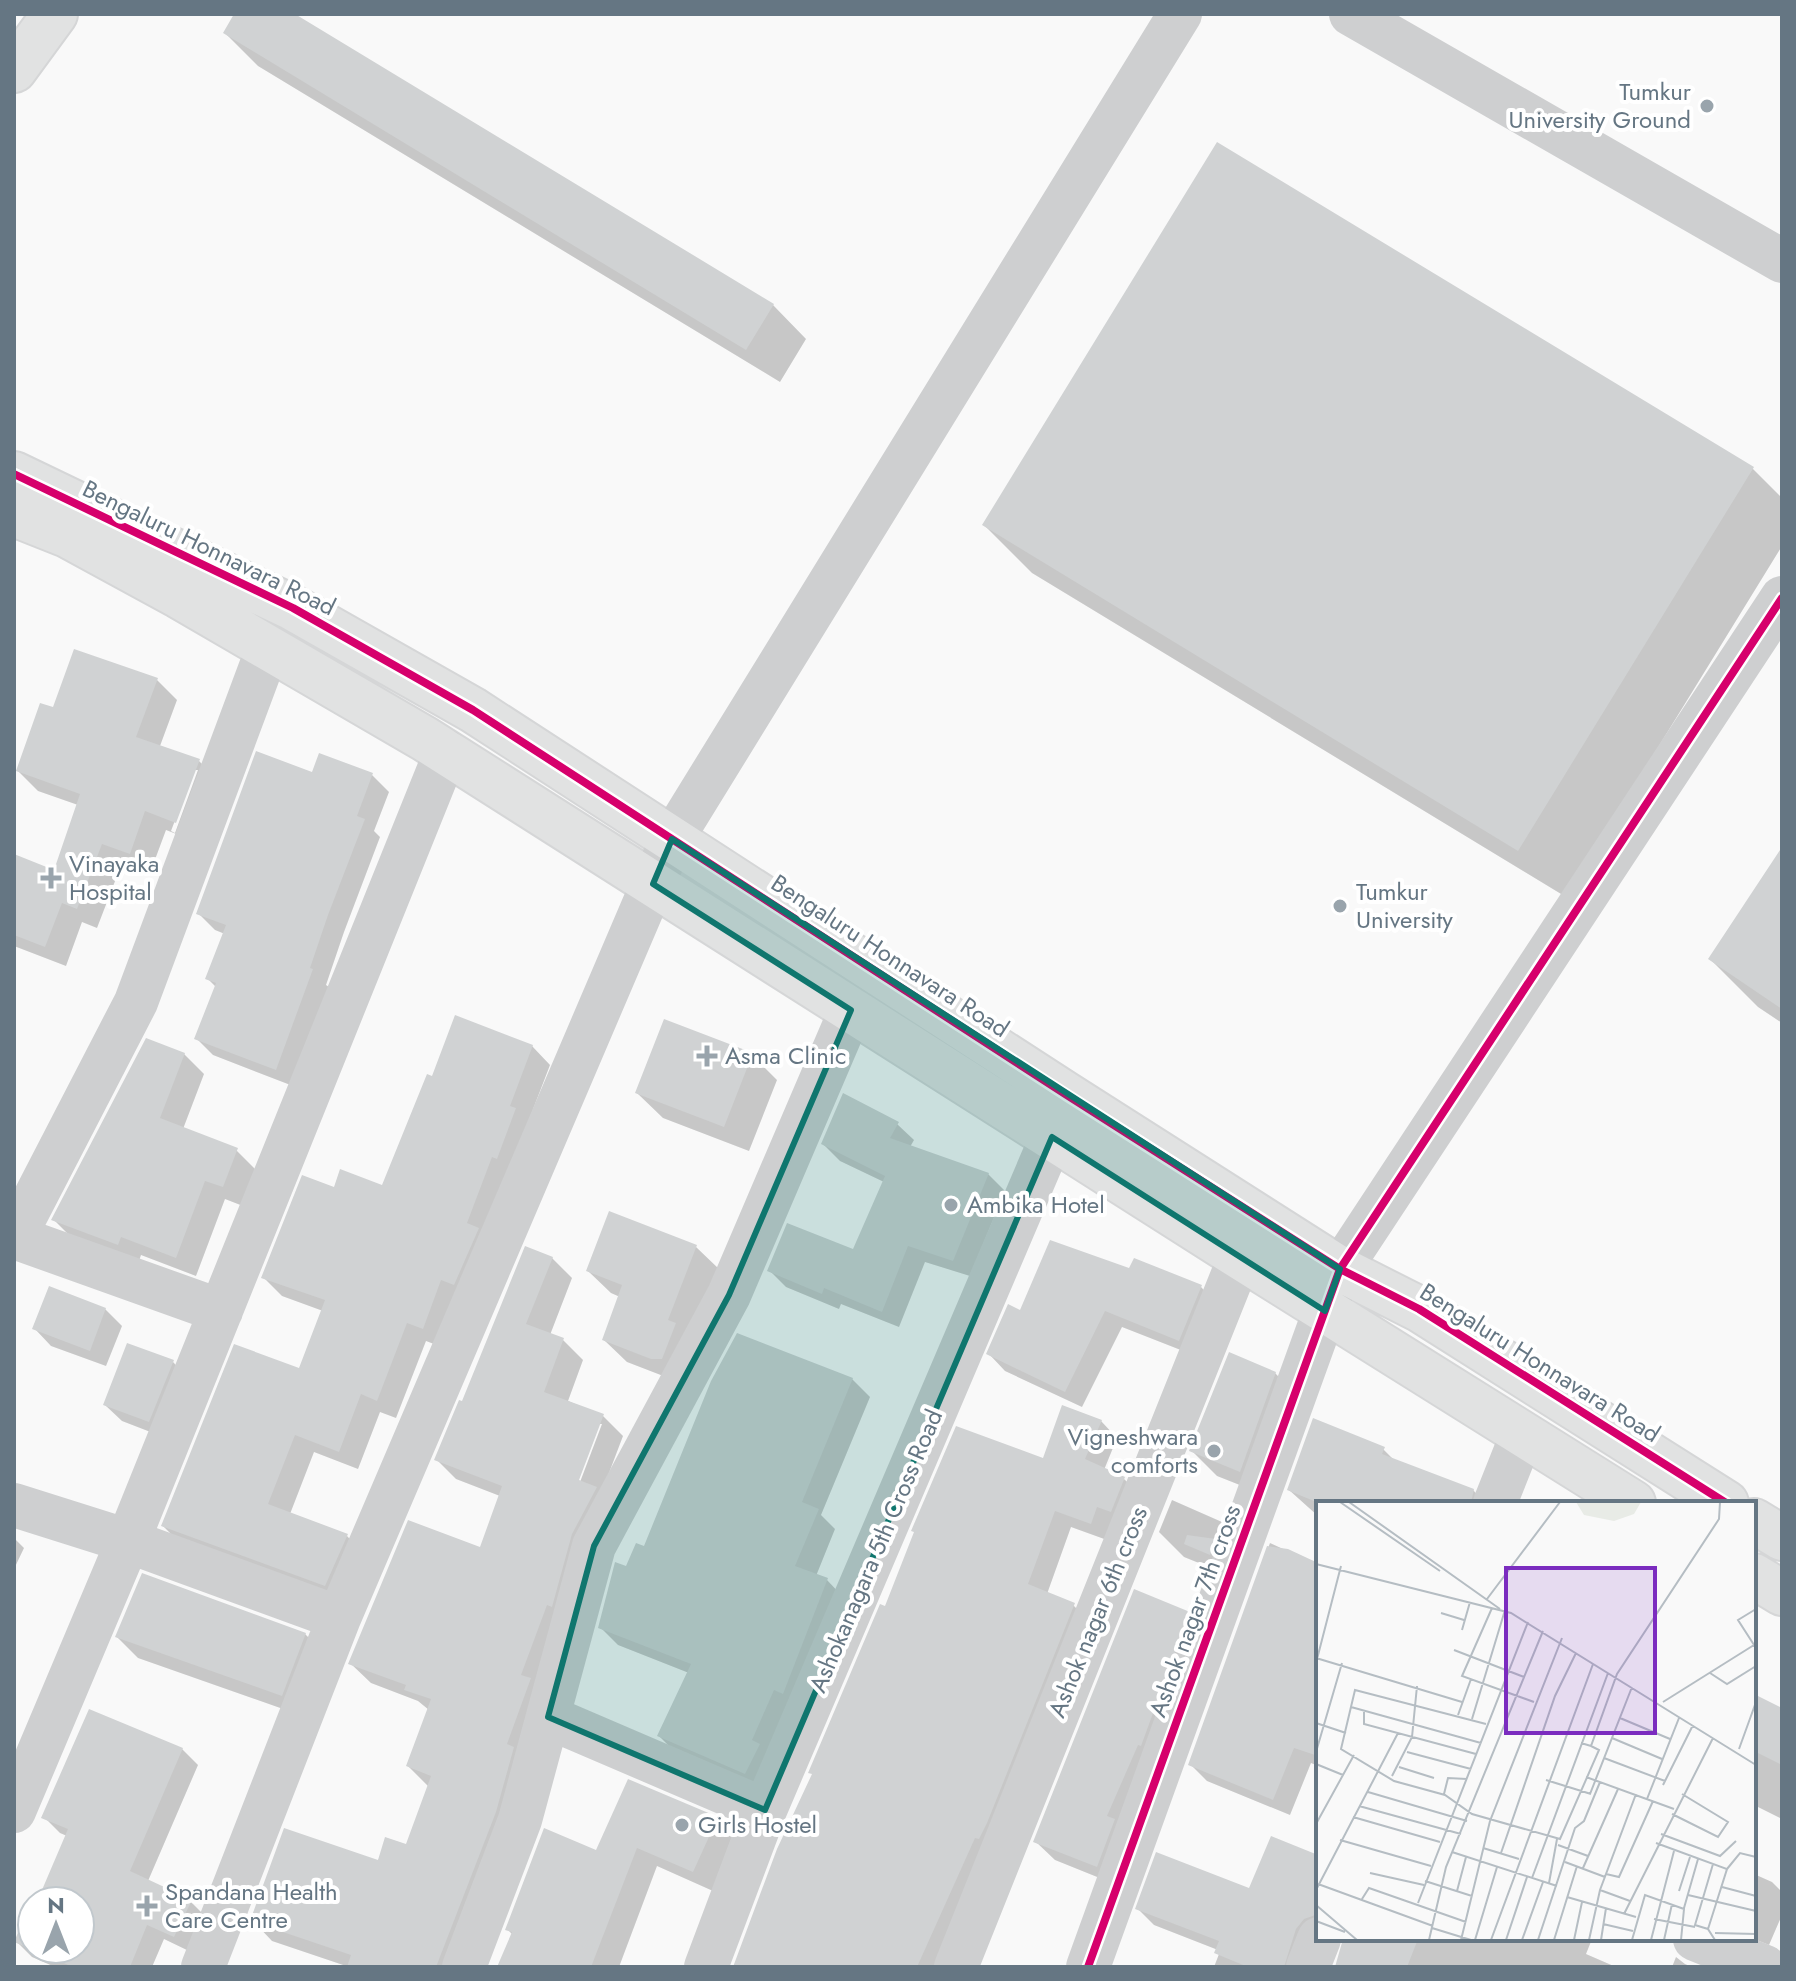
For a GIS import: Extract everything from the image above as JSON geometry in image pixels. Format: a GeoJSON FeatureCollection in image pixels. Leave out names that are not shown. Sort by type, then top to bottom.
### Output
{"type":"FeatureCollection","features":[{"type":"Feature","properties":{"kind":"main road"},"geometry":{"type":"LineString","coordinates":[[14,70],[55,14]]}},
{"type":"Feature","properties":{"kind":"main road","name":"Bengaluru Honnavara Road"},"geometry":{"type":"LineString","coordinates":[[14,474],[293,608],[473,710],[1340,1269],[1419,1309],[1723,1501]]}},
{"type":"Feature","properties":{"kind":"main road"},"geometry":{"type":"LineString","coordinates":[[14,514],[67,535],[446,752],[1630,1501]]}},
{"type":"Feature","properties":{"kind":"main road"},"geometry":{"type":"LineString","coordinates":[[1756,1522],[1782,1538]]}},
{"type":"Feature","properties":{"kind":"main road"},"geometry":{"type":"LineString","coordinates":[[1756,1577],[1782,1593]]}},
{"type":"Feature","properties":{"kind":"street"},"geometry":{"type":"LineString","coordinates":[[203,1967],[339,1618],[672,839],[1180,14]]}},
{"type":"Feature","properties":{"kind":"street"},"geometry":{"type":"LineString","coordinates":[[1351,14],[1782,261]]}},
{"type":"Feature","properties":{"kind":"street","name":"Ashok nagar 7th cross"},"geometry":{"type":"LineString","coordinates":[[1088,1967],[1340,1269],[1782,598]]}},
{"type":"Feature","properties":{"kind":"street"},"geometry":{"type":"LineString","coordinates":[[221,1311],[14,1237],[136,1002],[268,648]]}},
{"type":"Feature","properties":{"kind":"street"},"geometry":{"type":"LineString","coordinates":[[14,1811],[128,1541],[446,752]]}},
{"type":"Feature","properties":{"kind":"street"},"geometry":{"type":"LineString","coordinates":[[464,1967],[520,1820],[594,1546],[729,1295],[851,1010]]}},
{"type":"Feature","properties":{"kind":"street","name":"Ashokanagara 5th Cross Road"},"geometry":{"type":"LineString","coordinates":[[706,1967],[765,1810],[1052,1137]]}},
{"type":"Feature","properties":{"kind":"street","name":"Ashok nagar 6th cross"},"geometry":{"type":"LineString","coordinates":[[956,1967],[1240,1257]]}},
{"type":"Feature","properties":{"kind":"street"},"geometry":{"type":"LineString","coordinates":[[1496,1501],[1522,1435]]}},
{"type":"Feature","properties":{"kind":"street"},"geometry":{"type":"LineString","coordinates":[[14,1505],[128,1541],[339,1618]]}},
{"type":"Feature","properties":{"kind":"street"},"geometry":{"type":"LineString","coordinates":[[548,1717],[765,1810]]}},
{"type":"Feature","properties":{"kind":"street"},"geometry":{"type":"LineString","coordinates":[[1308,1967],[1318,1941]]}},
{"type":"Feature","properties":{"kind":"street"},"geometry":{"type":"LineString","coordinates":[[1700,1941],[1765,1967]]}},
{"type":"Feature","properties":{"kind":"highlighted area"},"geometry":{"type":"Polygon","coordinates":[[[672,839],[1340,1269],[1325,1311],[1052,1137],[765,1810],[548,1717],[594,1546],[729,1295],[851,1010],[653,884],[672,839]]]}},
{"type":"Feature","properties":{"kind":"building"},"geometry":{"type":"Polygon","coordinates":[[[234,14],[295,14],[774,304],[746,350],[223,33],[234,14]]]}},
{"type":"Feature","properties":{"kind":"building","name":"Tumkur University"},"geometry":{"type":"Polygon","coordinates":[[[1217,142],[1754,467],[1518,851],[982,525],[1217,142]]]}},
{"type":"Feature","properties":{"kind":"building"},"geometry":{"type":"Polygon","coordinates":[[[74,649],[158,678],[136,737],[200,759],[176,823],[145,811],[130,854],[102,844],[77,909],[62,903],[45,947],[14,935],[14,854],[54,870],[80,794],[16,771],[40,703],[53,707],[74,649]]]}},
{"type":"Feature","properties":{"kind":"building"},"geometry":{"type":"Polygon","coordinates":[[[256,751],[312,772],[319,753],[373,773],[357,816],[365,819],[328,915],[310,968],[313,969],[276,1070],[194,1039],[216,983],[205,979],[226,925],[196,914],[256,751]]]}},
{"type":"Feature","properties":{"kind":"building"},"geometry":{"type":"Polygon","coordinates":[[[1782,847],[1782,1009],[1708,959],[1782,847]]]}},
{"type":"Feature","properties":{"kind":"building"},"geometry":{"type":"Polygon","coordinates":[[[455,1015],[533,1045],[510,1106],[516,1108],[497,1159],[492,1157],[467,1223],[479,1228],[454,1285],[441,1280],[423,1329],[407,1323],[377,1401],[361,1394],[339,1452],[295,1435],[268,1504],[348,1534],[325,1586],[161,1526],[234,1344],[299,1368],[325,1300],[261,1278],[302,1175],[334,1187],[340,1169],[382,1185],[427,1074],[432,1076],[455,1015]]]}},
{"type":"Feature","properties":{"kind":"building"},"geometry":{"type":"Polygon","coordinates":[[[664,1019],[753,1053],[724,1127],[635,1093],[664,1019]]]}},
{"type":"Feature","properties":{"kind":"building"},"geometry":{"type":"Polygon","coordinates":[[[146,1038],[185,1053],[160,1118],[238,1148],[223,1187],[205,1181],[176,1258],[121,1237],[118,1245],[51,1220],[146,1038]]]}},
{"type":"Feature","properties":{"kind":"building"},"geometry":{"type":"Polygon","coordinates":[[[843,1093],[899,1122],[890,1138],[989,1173],[953,1261],[908,1246],[882,1312],[824,1288],[822,1294],[767,1271],[787,1223],[853,1249],[885,1176],[821,1144],[843,1093]]]}},
{"type":"Feature","properties":{"kind":"building"},"geometry":{"type":"Polygon","coordinates":[[[609,1211],[697,1245],[668,1320],[676,1323],[662,1359],[651,1359],[602,1340],[622,1285],[586,1271],[609,1211]]]}},
{"type":"Feature","properties":{"kind":"building"},"geometry":{"type":"Polygon","coordinates":[[[1050,1240],[1129,1268],[1134,1258],[1202,1285],[1179,1341],[1105,1311],[1065,1392],[986,1354],[1008,1304],[1020,1310],[1050,1240]]]}},
{"type":"Feature","properties":{"kind":"building"},"geometry":{"type":"Polygon","coordinates":[[[525,1246],[553,1257],[526,1324],[564,1338],[544,1392],[604,1414],[579,1480],[597,1487],[572,1534],[552,1607],[547,1605],[521,1675],[531,1678],[507,1744],[514,1747],[496,1812],[436,1967],[347,1967],[351,1955],[250,1921],[284,1828],[378,1860],[385,1837],[406,1844],[431,1776],[406,1766],[431,1699],[404,1690],[406,1685],[348,1664],[408,1520],[480,1547],[502,1486],[434,1460],[459,1400],[462,1401],[525,1246]]]}},
{"type":"Feature","properties":{"kind":"building"},"geometry":{"type":"Polygon","coordinates":[[[49,1286],[106,1308],[90,1351],[32,1329],[49,1286]]]}},
{"type":"Feature","properties":{"kind":"building"},"geometry":{"type":"Polygon","coordinates":[[[737,1333],[853,1378],[802,1502],[819,1509],[795,1566],[828,1578],[783,1694],[774,1690],[752,1740],[760,1744],[745,1774],[657,1736],[691,1664],[598,1628],[615,1562],[626,1566],[636,1543],[644,1546],[711,1381],[737,1333]]]}},
{"type":"Feature","properties":{"kind":"building"},"geometry":{"type":"Polygon","coordinates":[[[127,1343],[174,1360],[149,1422],[103,1405],[127,1343]]]}},
{"type":"Feature","properties":{"kind":"building"},"geometry":{"type":"Polygon","coordinates":[[[1229,1352],[1276,1372],[1240,1472],[1189,1451],[1229,1352]]]}},
{"type":"Feature","properties":{"kind":"building"},"geometry":{"type":"Polygon","coordinates":[[[1062,1405],[1102,1420],[1085,1459],[1125,1477],[1111,1512],[1097,1507],[1091,1524],[1055,1511],[1028,1584],[1075,1603],[987,1823],[979,1839],[975,1838],[917,1967],[733,1967],[777,1849],[812,1774],[808,1773],[880,1604],[885,1606],[914,1532],[911,1531],[956,1426],[1043,1458],[1062,1405]]]}},
{"type":"Feature","properties":{"kind":"building"},"geometry":{"type":"Polygon","coordinates":[[[1313,1418],[1385,1447],[1382,1454],[1474,1489],[1471,1501],[1316,1502],[1287,1490],[1313,1418]]]}},
{"type":"Feature","properties":{"kind":"building"},"geometry":{"type":"Polygon","coordinates":[[[1187,1535],[1216,1539],[1210,1555],[1184,1544],[1187,1535]]]}},
{"type":"Feature","properties":{"kind":"building"},"geometry":{"type":"Polygon","coordinates":[[[1267,1546],[1288,1549],[1316,1562],[1316,1755],[1294,1748],[1273,1800],[1188,1765],[1267,1546]]]}},
{"type":"Feature","properties":{"kind":"building"},"geometry":{"type":"Polygon","coordinates":[[[142,1573],[306,1633],[282,1696],[115,1637],[142,1573]]]}},
{"type":"Feature","properties":{"kind":"building"},"geometry":{"type":"Polygon","coordinates":[[[1134,1589],[1190,1612],[1141,1746],[1138,1745],[1107,1816],[1115,1819],[1097,1867],[1033,1842],[1134,1589]]]}},
{"type":"Feature","properties":{"kind":"building"},"geometry":{"type":"Polygon","coordinates":[[[1756,1695],[1782,1708],[1782,1765],[1756,1752],[1756,1695]]]}},
{"type":"Feature","properties":{"kind":"building"},"geometry":{"type":"Polygon","coordinates":[[[89,1709],[183,1748],[130,1871],[192,1900],[174,1937],[147,1925],[130,1967],[68,1965],[96,1965],[96,1885],[44,1885],[68,1829],[41,1818],[89,1709]]]}},
{"type":"Feature","properties":{"kind":"building"},"geometry":{"type":"Polygon","coordinates":[[[628,1779],[718,1817],[693,1872],[637,1848],[591,1967],[497,1967],[512,1932],[505,1930],[544,1828],[596,1850],[628,1779]]]}},
{"type":"Feature","properties":{"kind":"building"},"geometry":{"type":"Polygon","coordinates":[[[1271,1836],[1316,1854],[1316,1915],[1304,1919],[1296,1929],[1284,1967],[1248,1967],[1214,1953],[1219,1941],[1135,1909],[1156,1852],[1249,1888],[1271,1836]]]}},
{"type":"Feature","properties":{"kind":"building"},"geometry":{"type":"Polygon","coordinates":[[[1342,1941],[1417,1941],[1407,1967],[1335,1967],[1342,1941]]]}},
{"type":"Feature","properties":{"kind":"cycle path"},"geometry":{"type":"LineString","coordinates":[[14,474],[293,608],[473,710],[1340,1269],[1419,1309],[1723,1501]]}},
{"type":"Feature","properties":{"kind":"cycle path"},"geometry":{"type":"LineString","coordinates":[[1088,1967],[1340,1269],[1782,598]]}},
{"type":"Feature","properties":{"kind":"place","name":"Tumkur University Ground"},"geometry":{"type":"Point","coordinates":[1707,106]}},
{"type":"Feature","properties":{"kind":"place","name":"Vinayaka Hospital"},"geometry":{"type":"Point","coordinates":[51,878]}},
{"type":"Feature","properties":{"kind":"place","name":"Tumkur University"},"geometry":{"type":"Point","coordinates":[1340,906]}},
{"type":"Feature","properties":{"kind":"place","name":"Asma Clinic"},"geometry":{"type":"Point","coordinates":[707,1056]}},
{"type":"Feature","properties":{"kind":"place","name":"Ambika Hotel"},"geometry":{"type":"Point","coordinates":[951,1205]}},
{"type":"Feature","properties":{"kind":"place","name":"Vigneshwara comforts"},"geometry":{"type":"Point","coordinates":[1214,1451]}},
{"type":"Feature","properties":{"kind":"place","name":"Girls Hostel"},"geometry":{"type":"Point","coordinates":[682,1825]}},
{"type":"Feature","properties":{"kind":"place","name":"Spandana Health Care Centre"},"geometry":{"type":"Point","coordinates":[147,1906]}}]}
